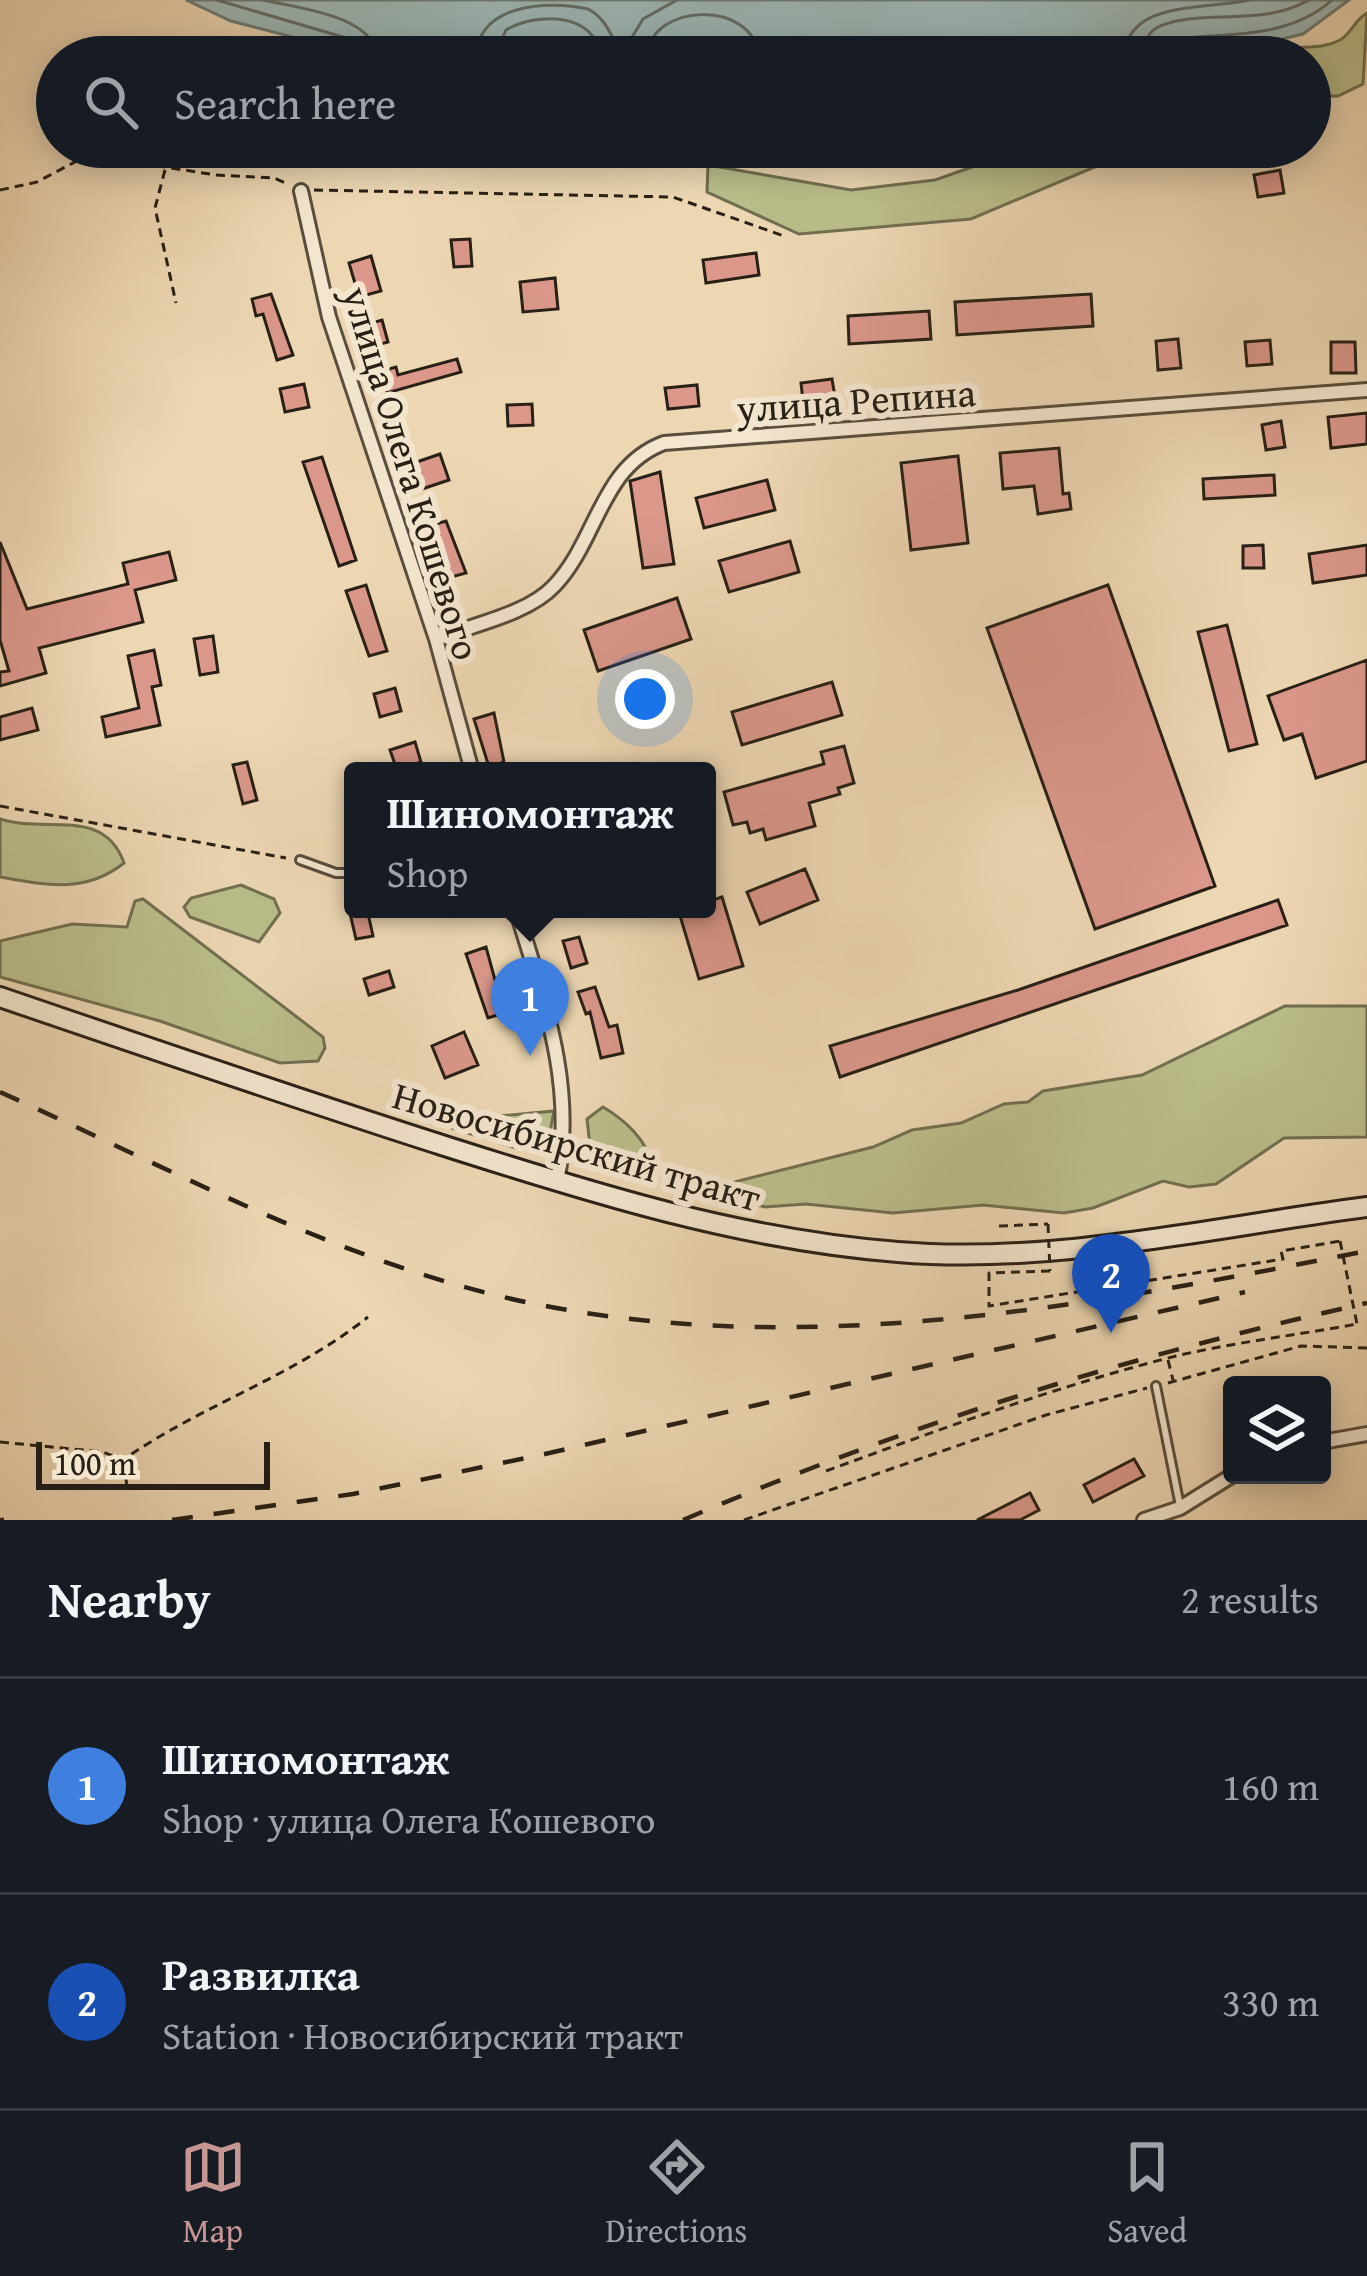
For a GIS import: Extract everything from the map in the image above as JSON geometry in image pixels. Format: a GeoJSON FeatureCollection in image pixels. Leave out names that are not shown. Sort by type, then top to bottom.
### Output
{"type":"FeatureCollection","features":[{"type":"Feature","properties":{"kind":"main road","name":"Новосибирский тракт"},"geometry":{"type":"LineString","coordinates":[[0,998],[557,1182],[697,1220],[899,1252],[971,1254],[1110,1243],[1367,1207]]}},
{"type":"Feature","properties":{"kind":"street","name":"улица Олега Кошевого"},"geometry":{"type":"LineString","coordinates":[[302,190],[329,317],[436,639],[470,762]]}},
{"type":"Feature","properties":{"kind":"street","name":"улица Репина"},"geometry":{"type":"LineString","coordinates":[[436,639],[544,596],[574,557],[622,470],[643,451],[664,443],[1367,391]]}},
{"type":"Feature","properties":{"kind":"street"},"geometry":{"type":"LineString","coordinates":[[519,918],[558,1044],[565,1108],[557,1182]]}},
{"type":"Feature","properties":{"kind":"street"},"geometry":{"type":"LineString","coordinates":[[1331,1440],[1367,1434]]}},
{"type":"Feature","properties":{"kind":"street"},"geometry":{"type":"LineString","coordinates":[[1144,1520],[1180,1508],[1223,1481]]}},
{"type":"Feature","properties":{"kind":"street"},"geometry":{"type":"LineString","coordinates":[[1180,1508],[1191,1520]]}},
{"type":"Feature","properties":{"kind":"lane"},"geometry":{"type":"LineString","coordinates":[[300,860],[344,873]]}},
{"type":"Feature","properties":{"kind":"lane"},"geometry":{"type":"LineString","coordinates":[[1156,1386],[1180,1508]]}},
{"type":"Feature","properties":{"kind":"path"},"geometry":{"type":"LineString","coordinates":[[0,190],[38,182],[64,168]]}},
{"type":"Feature","properties":{"kind":"path"},"geometry":{"type":"LineString","coordinates":[[166,168],[155,208],[176,303]]}},
{"type":"Feature","properties":{"kind":"path"},"geometry":{"type":"LineString","coordinates":[[176,168],[274,178],[302,190],[673,197],[784,236]]}},
{"type":"Feature","properties":{"kind":"path"},"geometry":{"type":"LineString","coordinates":[[0,806],[300,860]]}},
{"type":"Feature","properties":{"kind":"path"},"geometry":{"type":"LineString","coordinates":[[826,1472],[1040,1396],[1168,1359],[1286,1333],[1357,1324],[1340,1241],[1281,1251],[1283,1259],[989,1306],[989,1273],[1050,1271],[1048,1224],[999,1226]]}},
{"type":"Feature","properties":{"kind":"path"},"geometry":{"type":"LineString","coordinates":[[123,1460],[176,1424],[289,1373],[368,1317]]}},
{"type":"Feature","properties":{"kind":"path"},"geometry":{"type":"LineString","coordinates":[[744,1520],[1046,1415],[1301,1346],[1367,1348]]}},
{"type":"Feature","properties":{"kind":"path"},"geometry":{"type":"LineString","coordinates":[[1168,1359],[1173,1382]]}},
{"type":"Feature","properties":{"kind":"path"},"geometry":{"type":"LineString","coordinates":[[0,1442],[104,1452],[123,1460]]}},
{"type":"Feature","properties":{"kind":"path"},"geometry":{"type":"LineString","coordinates":[[123,1460],[127,1487]]}},
{"type":"Feature","properties":{"kind":"green space"},"geometry":{"type":"Polygon","coordinates":[[[1367,13],[1363,84],[1331,96],[1331,43],[1348,34],[1367,13]]]}},
{"type":"Feature","properties":{"kind":"green space"},"geometry":{"type":"Polygon","coordinates":[[[708,168],[851,190],[935,180],[969,168],[1092,168],[971,219],[799,234],[707,192],[708,168]]]}},
{"type":"Feature","properties":{"kind":"green space"},"geometry":{"type":"Polygon","coordinates":[[[0,819],[88,828],[115,845],[124,863],[95,879],[65,885],[0,877],[0,819]]]}},
{"type":"Feature","properties":{"kind":"green space"},"geometry":{"type":"Polygon","coordinates":[[[241,885],[274,899],[280,913],[259,942],[190,917],[184,907],[191,898],[241,885]]]}},
{"type":"Feature","properties":{"kind":"green space"},"geometry":{"type":"Polygon","coordinates":[[[143,899],[323,1037],[325,1048],[318,1061],[280,1063],[160,1021],[0,977],[0,941],[72,924],[127,927],[135,901],[143,899]]]}},
{"type":"Feature","properties":{"kind":"green space"},"geometry":{"type":"Polygon","coordinates":[[[1285,1006],[1367,1006],[1367,1137],[1284,1138],[1216,1184],[1189,1187],[1163,1181],[1093,1208],[1064,1213],[983,1205],[893,1213],[806,1204],[765,1207],[733,1198],[730,1183],[873,1147],[912,1130],[961,1123],[1004,1104],[1028,1102],[1043,1091],[1142,1075],[1285,1006]]]}},
{"type":"Feature","properties":{"kind":"green space"},"geometry":{"type":"Polygon","coordinates":[[[603,1107],[634,1132],[649,1156],[652,1165],[633,1178],[622,1177],[591,1155],[587,1119],[603,1107]]]}},
{"type":"Feature","properties":{"kind":"green space"},"geometry":{"type":"Polygon","coordinates":[[[554,1111],[550,1132],[519,1149],[433,1122],[554,1111]]]}},
{"type":"Feature","properties":{"kind":"water"},"geometry":{"type":"Polygon","coordinates":[[[186,0],[1349,0],[1295,36],[289,36],[231,21],[186,0]]]}},
{"type":"Feature","properties":{"kind":"building"},"geometry":{"type":"Polygon","coordinates":[[[1280,170],[1284,193],[1258,197],[1254,175],[1280,170]]]}},
{"type":"Feature","properties":{"kind":"building"},"geometry":{"type":"Polygon","coordinates":[[[470,239],[472,266],[454,267],[451,240],[470,239]]]}},
{"type":"Feature","properties":{"kind":"building"},"geometry":{"type":"Polygon","coordinates":[[[756,253],[759,275],[706,283],[703,260],[756,253]]]}},
{"type":"Feature","properties":{"kind":"building"},"geometry":{"type":"Polygon","coordinates":[[[371,256],[381,291],[359,297],[349,263],[371,256]]]}},
{"type":"Feature","properties":{"kind":"building"},"geometry":{"type":"Polygon","coordinates":[[[555,278],[558,309],[523,312],[520,282],[555,278]]]}},
{"type":"Feature","properties":{"kind":"building"},"geometry":{"type":"Polygon","coordinates":[[[271,294],[293,355],[277,360],[263,314],[256,316],[252,299],[271,294]]]}},
{"type":"Feature","properties":{"kind":"building"},"geometry":{"type":"Polygon","coordinates":[[[1091,294],[1093,326],[957,335],[955,302],[1091,294]]]}},
{"type":"Feature","properties":{"kind":"building"},"geometry":{"type":"Polygon","coordinates":[[[929,311],[931,339],[849,344],[848,316],[929,311]]]}},
{"type":"Feature","properties":{"kind":"building"},"geometry":{"type":"Polygon","coordinates":[[[382,320],[388,342],[367,348],[361,326],[382,320]]]}},
{"type":"Feature","properties":{"kind":"building"},"geometry":{"type":"Polygon","coordinates":[[[1178,339],[1181,368],[1158,370],[1156,341],[1178,339]]]}},
{"type":"Feature","properties":{"kind":"building"},"geometry":{"type":"Polygon","coordinates":[[[1270,340],[1272,364],[1247,366],[1245,342],[1270,340]]]}},
{"type":"Feature","properties":{"kind":"building"},"geometry":{"type":"Polygon","coordinates":[[[1331,342],[1355,342],[1356,373],[1331,373],[1331,342]]]}},
{"type":"Feature","properties":{"kind":"building"},"geometry":{"type":"Polygon","coordinates":[[[457,359],[461,372],[387,393],[381,371],[396,367],[398,375],[457,359]]]}},
{"type":"Feature","properties":{"kind":"building"},"geometry":{"type":"Polygon","coordinates":[[[832,379],[835,397],[803,401],[801,383],[832,379]]]}},
{"type":"Feature","properties":{"kind":"building"},"geometry":{"type":"Polygon","coordinates":[[[304,384],[309,407],[285,412],[280,389],[304,384]]]}},
{"type":"Feature","properties":{"kind":"building"},"geometry":{"type":"Polygon","coordinates":[[[697,385],[699,406],[668,409],[665,388],[697,385]]]}},
{"type":"Feature","properties":{"kind":"building"},"geometry":{"type":"Polygon","coordinates":[[[532,404],[533,425],[508,426],[507,405],[532,404]]]}},
{"type":"Feature","properties":{"kind":"building"},"geometry":{"type":"Polygon","coordinates":[[[1367,413],[1367,444],[1331,448],[1328,417],[1367,413]]]}},
{"type":"Feature","properties":{"kind":"building"},"geometry":{"type":"Polygon","coordinates":[[[1281,421],[1285,447],[1266,450],[1262,425],[1281,421]]]}},
{"type":"Feature","properties":{"kind":"building"},"geometry":{"type":"Polygon","coordinates":[[[1059,448],[1063,494],[1069,493],[1071,509],[1038,514],[1034,486],[1003,489],[1000,453],[1059,448]]]}},
{"type":"Feature","properties":{"kind":"building"},"geometry":{"type":"Polygon","coordinates":[[[440,454],[449,480],[419,490],[411,464],[440,454]]]}},
{"type":"Feature","properties":{"kind":"building"},"geometry":{"type":"Polygon","coordinates":[[[958,456],[968,543],[911,550],[901,463],[958,456]]]}},
{"type":"Feature","properties":{"kind":"building"},"geometry":{"type":"Polygon","coordinates":[[[322,457],[356,560],[339,566],[303,462],[322,457]]]}},
{"type":"Feature","properties":{"kind":"building"},"geometry":{"type":"Polygon","coordinates":[[[660,472],[674,564],[643,568],[630,481],[660,472]]]}},
{"type":"Feature","properties":{"kind":"building"},"geometry":{"type":"Polygon","coordinates":[[[1274,475],[1275,495],[1204,499],[1203,479],[1274,475]]]}},
{"type":"Feature","properties":{"kind":"building"},"geometry":{"type":"Polygon","coordinates":[[[767,480],[775,510],[704,528],[696,498],[767,480]]]}},
{"type":"Feature","properties":{"kind":"building"},"geometry":{"type":"Polygon","coordinates":[[[446,521],[466,573],[444,579],[428,526],[446,521]]]}},
{"type":"Feature","properties":{"kind":"building"},"geometry":{"type":"Polygon","coordinates":[[[790,541],[799,572],[729,592],[719,561],[790,541]]]}},
{"type":"Feature","properties":{"kind":"building"},"geometry":{"type":"Polygon","coordinates":[[[0,542],[27,609],[128,584],[123,563],[169,552],[176,580],[135,590],[143,622],[39,648],[46,673],[0,686],[0,672],[9,671],[0,640],[0,542]]]}},
{"type":"Feature","properties":{"kind":"building"},"geometry":{"type":"Polygon","coordinates":[[[1263,545],[1264,568],[1243,568],[1243,546],[1263,545]]]}},
{"type":"Feature","properties":{"kind":"building"},"geometry":{"type":"Polygon","coordinates":[[[1367,545],[1367,575],[1313,583],[1309,554],[1367,545]]]}},
{"type":"Feature","properties":{"kind":"building"},"geometry":{"type":"Polygon","coordinates":[[[366,585],[387,651],[369,656],[346,591],[366,585]]]}},
{"type":"Feature","properties":{"kind":"building"},"geometry":{"type":"Polygon","coordinates":[[[1108,585],[1215,886],[1095,929],[987,628],[1108,585]]]}},
{"type":"Feature","properties":{"kind":"building"},"geometry":{"type":"Polygon","coordinates":[[[677,598],[691,639],[598,671],[584,630],[677,598]]]}},
{"type":"Feature","properties":{"kind":"building"},"geometry":{"type":"Polygon","coordinates":[[[1227,625],[1257,744],[1229,751],[1198,632],[1227,625]]]}},
{"type":"Feature","properties":{"kind":"building"},"geometry":{"type":"Polygon","coordinates":[[[213,636],[218,672],[200,675],[194,639],[213,636]]]}},
{"type":"Feature","properties":{"kind":"building"},"geometry":{"type":"Polygon","coordinates":[[[154,650],[161,685],[152,687],[160,725],[106,737],[102,717],[139,708],[128,656],[154,650]]]}},
{"type":"Feature","properties":{"kind":"building"},"geometry":{"type":"Polygon","coordinates":[[[1367,660],[1367,761],[1316,778],[1302,734],[1284,740],[1268,696],[1367,660]]]}},
{"type":"Feature","properties":{"kind":"building"},"geometry":{"type":"Polygon","coordinates":[[[832,682],[842,715],[742,745],[732,712],[832,682]]]}},
{"type":"Feature","properties":{"kind":"building"},"geometry":{"type":"Polygon","coordinates":[[[395,688],[401,711],[380,717],[374,694],[395,688]]]}},
{"type":"Feature","properties":{"kind":"building"},"geometry":{"type":"Polygon","coordinates":[[[32,708],[38,730],[0,740],[0,717],[32,708]]]}},
{"type":"Feature","properties":{"kind":"building"},"geometry":{"type":"Polygon","coordinates":[[[494,713],[504,762],[487,762],[474,719],[494,713]]]}},
{"type":"Feature","properties":{"kind":"building"},"geometry":{"type":"Polygon","coordinates":[[[415,742],[421,762],[394,762],[390,750],[415,742]]]}},
{"type":"Feature","properties":{"kind":"building"},"geometry":{"type":"Polygon","coordinates":[[[844,746],[854,783],[838,788],[840,794],[809,803],[815,826],[766,840],[763,829],[750,833],[747,822],[733,825],[724,792],[824,764],[821,752],[844,746]]]}},
{"type":"Feature","properties":{"kind":"building"},"geometry":{"type":"Polygon","coordinates":[[[247,762],[257,800],[243,804],[233,765],[247,762]]]}},
{"type":"Feature","properties":{"kind":"building"},"geometry":{"type":"Polygon","coordinates":[[[805,869],[818,900],[760,924],[747,892],[805,869]]]}},
{"type":"Feature","properties":{"kind":"building"},"geometry":{"type":"Polygon","coordinates":[[[722,897],[743,966],[699,979],[681,918],[716,918],[716,899],[722,897]]]}},
{"type":"Feature","properties":{"kind":"building"},"geometry":{"type":"Polygon","coordinates":[[[1278,900],[1287,925],[840,1077],[830,1046],[1018,990],[1278,900]]]}},
{"type":"Feature","properties":{"kind":"building"},"geometry":{"type":"Polygon","coordinates":[[[351,918],[369,918],[373,936],[356,939],[351,918]]]}},
{"type":"Feature","properties":{"kind":"building"},"geometry":{"type":"Polygon","coordinates":[[[579,937],[587,963],[571,968],[563,941],[579,937]]]}},
{"type":"Feature","properties":{"kind":"building"},"geometry":{"type":"Polygon","coordinates":[[[486,947],[504,1013],[488,1018],[466,954],[486,947]]]}},
{"type":"Feature","properties":{"kind":"building"},"geometry":{"type":"Polygon","coordinates":[[[389,971],[394,987],[369,995],[364,979],[389,971]]]}},
{"type":"Feature","properties":{"kind":"building"},"geometry":{"type":"Polygon","coordinates":[[[595,987],[609,1027],[617,1025],[623,1053],[601,1058],[590,1012],[586,1014],[578,992],[595,987]]]}},
{"type":"Feature","properties":{"kind":"building"},"geometry":{"type":"Polygon","coordinates":[[[464,1032],[478,1065],[445,1078],[432,1046],[464,1032]]]}},
{"type":"Feature","properties":{"kind":"building"},"geometry":{"type":"Polygon","coordinates":[[[1134,1459],[1144,1476],[1093,1502],[1084,1485],[1134,1459]]]}},
{"type":"Feature","properties":{"kind":"building"},"geometry":{"type":"Polygon","coordinates":[[[1030,1493],[1039,1510],[1020,1520],[977,1520],[1030,1493]]]}},
{"type":"Feature","properties":{"kind":"railway"},"geometry":{"type":"LineString","coordinates":[[0,1092],[243,1205],[368,1256],[495,1295],[603,1316],[712,1326],[822,1327],[932,1320],[1151,1291],[1367,1251]]}},
{"type":"Feature","properties":{"kind":"railway"},"geometry":{"type":"LineString","coordinates":[[172,1520],[353,1494],[545,1454],[1245,1292]]}},
{"type":"Feature","properties":{"kind":"railway"},"geometry":{"type":"LineString","coordinates":[[683,1520],[852,1453],[1020,1395],[1367,1303]]}},
{"type":"Feature","properties":{"kind":"place","name":"Шиномонтаж"},"geometry":{"type":"Point","coordinates":[530,1056]}},
{"type":"Feature","properties":{"kind":"place","name":"Развилка"},"geometry":{"type":"Point","coordinates":[1111,1333]}}]}
